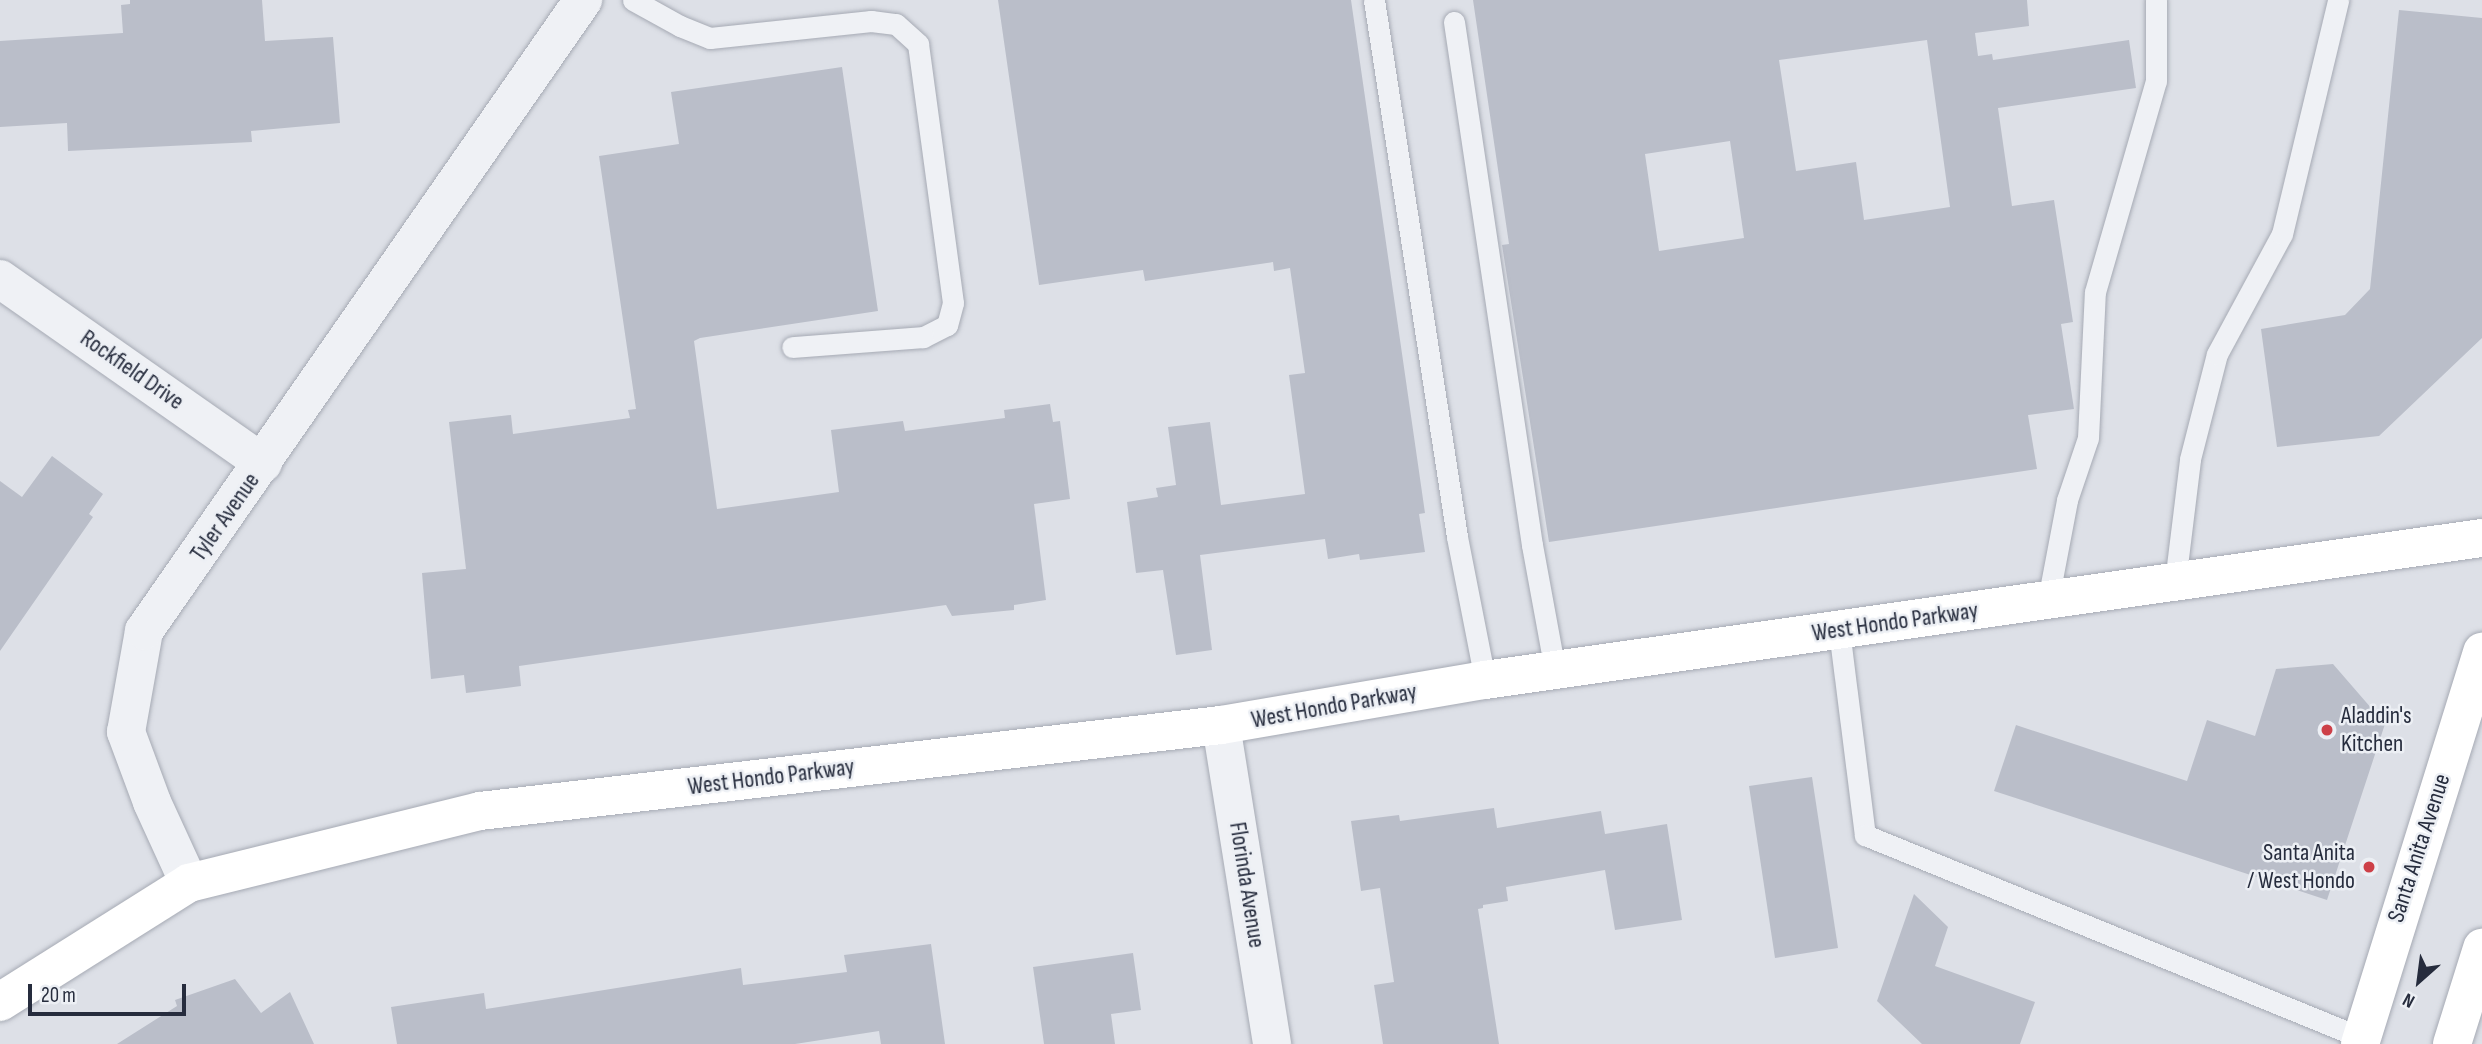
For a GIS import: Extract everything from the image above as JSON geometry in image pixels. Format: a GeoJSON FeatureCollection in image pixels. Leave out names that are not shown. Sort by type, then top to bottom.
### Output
{"type":"FeatureCollection","features":[{"type":"Feature","properties":{"kind":"street","name":"Tyler Avenue"},"geometry":{"type":"LineString","coordinates":[[189,883],[152,802],[126,732],[144,631],[583,0]]}},
{"type":"Feature","properties":{"kind":"street","name":"Rockfield Drive"},"geometry":{"type":"LineString","coordinates":[[0,279],[263,463]]}},
{"type":"Feature","properties":{"kind":"street","name":"West Hondo Parkway"},"geometry":{"type":"LineString","coordinates":[[189,883],[480,811],[1221,725],[1485,680],[2482,538]]}},
{"type":"Feature","properties":{"kind":"street","name":"Santa Anita Avenue"},"geometry":{"type":"LineString","coordinates":[[2361,1041],[2482,652]]}},
{"type":"Feature","properties":{"kind":"street","name":"Florinda Avenue"},"geometry":{"type":"LineString","coordinates":[[1221,725],[1272,1044]]}},
{"type":"Feature","properties":{"kind":"street"},"geometry":{"type":"LineString","coordinates":[[0,1002],[189,883]]}},
{"type":"Feature","properties":{"kind":"street"},"geometry":{"type":"LineString","coordinates":[[2452,1044],[2482,948]]}},
{"type":"Feature","properties":{"kind":"lane"},"geometry":{"type":"LineString","coordinates":[[634,0],[680,26],[710,38],[871,21],[897,24],[918,44],[953,303],[947,325],[923,337],[792,347]]}},
{"type":"Feature","properties":{"kind":"lane"},"geometry":{"type":"LineString","coordinates":[[1374,0],[1457,537],[1485,680]]}},
{"type":"Feature","properties":{"kind":"lane"},"geometry":{"type":"LineString","coordinates":[[2048,600],[2067,500],[2088,438],[2095,292],[2156,81],[2156,0]]}},
{"type":"Feature","properties":{"kind":"lane"},"geometry":{"type":"LineString","coordinates":[[2175,582],[2190,459],[2217,354],[2282,234],[2338,0]]}},
{"type":"Feature","properties":{"kind":"lane"},"geometry":{"type":"LineString","coordinates":[[1454,22],[1532,545],[1555,670]]}},
{"type":"Feature","properties":{"kind":"lane"},"geometry":{"type":"LineString","coordinates":[[1839,631],[1865,835],[2361,1041]]}},
{"type":"Feature","properties":{"kind":"building"},"geometry":{"type":"Polygon","coordinates":[[[130,0],[262,0],[265,41],[333,37],[340,123],[251,131],[252,142],[68,151],[67,123],[0,127],[0,41],[123,33],[121,5],[130,4],[130,0]]]}},
{"type":"Feature","properties":{"kind":"building"},"geometry":{"type":"Polygon","coordinates":[[[998,0],[1351,0],[1425,513],[1419,514],[1425,552],[1360,560],[1359,554],[1328,559],[1325,539],[1200,555],[1212,650],[1176,655],[1163,570],[1136,573],[1127,502],[1158,497],[1156,488],[1176,485],[1168,427],[1210,422],[1221,505],[1305,494],[1289,375],[1305,373],[1290,268],[1274,271],[1273,262],[1145,281],[1143,270],[1039,285],[998,0]]]}},
{"type":"Feature","properties":{"kind":"building"},"geometry":{"type":"Polygon","coordinates":[[[1473,0],[2027,0],[2029,26],[1975,33],[1978,56],[1992,54],[1993,60],[2129,40],[2136,88],[1998,108],[2012,206],[2054,200],[2073,322],[2061,324],[2074,409],[2028,415],[2037,469],[1549,542],[1502,245],[1509,244],[1473,0]],[[1927,40],[1779,60],[1796,171],[1856,162],[1864,220],[1950,207],[1927,40]],[[1730,141],[1645,154],[1659,251],[1744,238],[1730,141]]]}},
{"type":"Feature","properties":{"kind":"building"},"geometry":{"type":"Polygon","coordinates":[[[2399,10],[2482,18],[2482,338],[2379,436],[2277,447],[2261,329],[2345,315],[2370,289],[2399,10]]]}},
{"type":"Feature","properties":{"kind":"building"},"geometry":{"type":"Polygon","coordinates":[[[842,67],[878,311],[694,341],[717,509],[839,492],[831,430],[903,421],[905,431],[1005,418],[1004,410],[1050,404],[1053,422],[1060,421],[1070,499],[1034,504],[1046,600],[1014,605],[1014,610],[952,616],[946,605],[519,666],[521,686],[466,693],[464,675],[431,679],[422,573],[466,569],[449,422],[511,415],[513,434],[630,418],[628,410],[636,409],[599,156],[679,144],[671,92],[842,67]]]}},
{"type":"Feature","properties":{"kind":"building"},"geometry":{"type":"Polygon","coordinates":[[[52,456],[103,494],[89,514],[93,517],[0,651],[0,481],[22,497],[52,456]]]}},
{"type":"Feature","properties":{"kind":"building"},"geometry":{"type":"Polygon","coordinates":[[[2333,664],[2385,724],[2327,900],[1994,791],[2016,725],[2187,781],[2207,720],[2255,736],[2276,669],[2333,664]]]}},
{"type":"Feature","properties":{"kind":"building"},"geometry":{"type":"Polygon","coordinates":[[[1812,777],[1838,948],[1775,958],[1749,786],[1812,777]]]}},
{"type":"Feature","properties":{"kind":"building"},"geometry":{"type":"Polygon","coordinates":[[[1494,808],[1497,828],[1601,811],[1605,834],[1667,824],[1682,920],[1615,930],[1605,870],[1506,887],[1508,901],[1483,905],[1483,908],[1478,909],[1499,1044],[1383,1044],[1374,985],[1394,982],[1380,888],[1361,891],[1351,821],[1399,815],[1400,821],[1494,808]]]}},
{"type":"Feature","properties":{"kind":"building"},"geometry":{"type":"Polygon","coordinates":[[[1914,894],[1948,927],[1935,966],[2035,1002],[2020,1044],[1922,1044],[1877,1001],[1914,894]]]}},
{"type":"Feature","properties":{"kind":"building"},"geometry":{"type":"Polygon","coordinates":[[[931,944],[945,1044],[881,1044],[879,1031],[795,1044],[397,1044],[391,1007],[484,993],[486,1009],[741,968],[743,985],[847,972],[844,955],[931,944]]]}},
{"type":"Feature","properties":{"kind":"building"},"geometry":{"type":"Polygon","coordinates":[[[1133,953],[1141,1010],[1111,1014],[1115,1044],[1044,1044],[1033,967],[1133,953]]]}},
{"type":"Feature","properties":{"kind":"building"},"geometry":{"type":"Polygon","coordinates":[[[235,979],[261,1013],[290,992],[314,1044],[117,1044],[177,1006],[175,1000],[235,979]]]}},
{"type":"Feature","properties":{"kind":"place","name":"Aladdin's Kitchen"},"geometry":{"type":"Point","coordinates":[2327,730]}},
{"type":"Feature","properties":{"kind":"place","name":"Santa Anita / West Hondo"},"geometry":{"type":"Point","coordinates":[2369,867]}}]}
